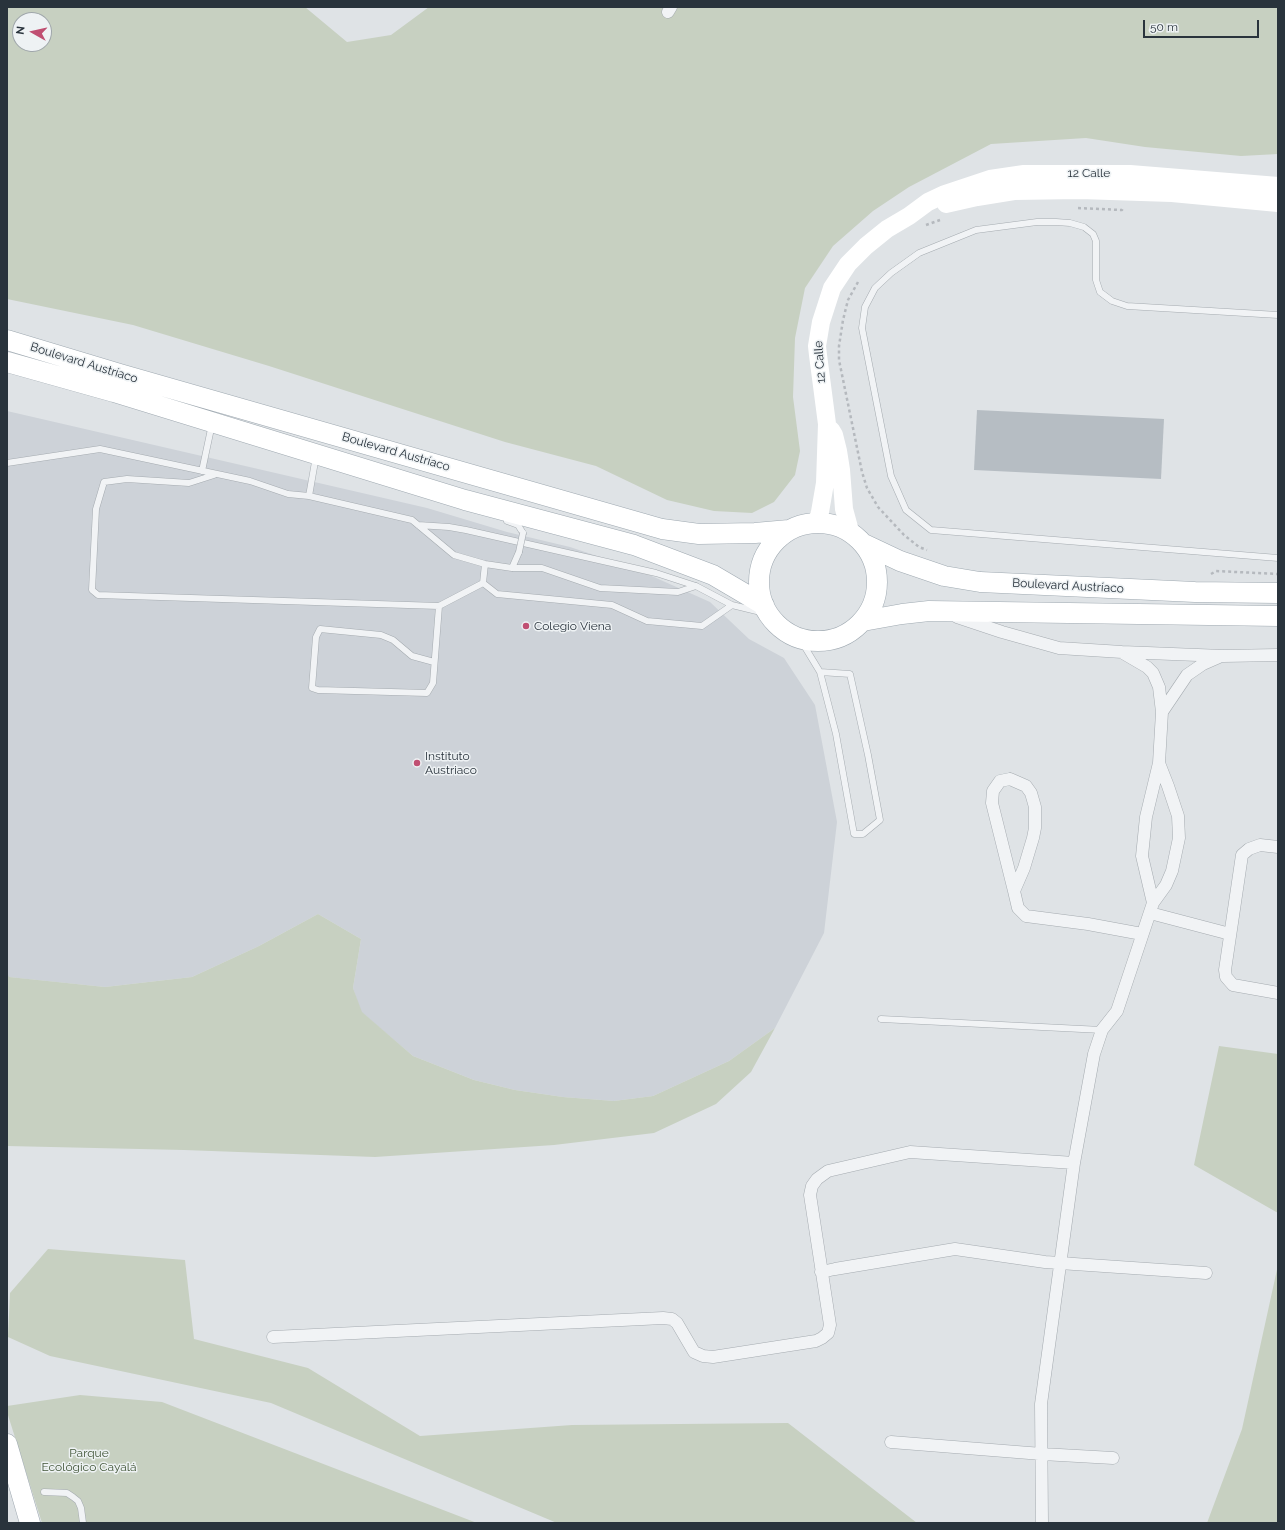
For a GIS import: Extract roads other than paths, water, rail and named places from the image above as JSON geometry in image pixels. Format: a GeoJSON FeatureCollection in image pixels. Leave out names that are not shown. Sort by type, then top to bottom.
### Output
{"type":"FeatureCollection","features":[{"type":"Feature","properties":{"kind":"main road","name":"Boulevard Austríaco"},"geometry":{"type":"LineString","coordinates":[[7,340],[128,377],[662,529],[699,534],[755,533],[789,530]]}},
{"type":"Feature","properties":{"kind":"main road","name":"Boulevard Austríaco"},"geometry":{"type":"LineString","coordinates":[[7,362],[114,392],[212,422],[473,506],[634,545],[713,575],[766,610]]}},
{"type":"Feature","properties":{"kind":"main road"},"geometry":{"type":"LineString","coordinates":[[817,522],[836,524],[850,531],[864,544],[874,562],[878,582],[874,603],[863,621],[850,632],[832,640],[819,641],[800,638],[784,631],[777,625],[766,610],[759,587],[761,568],[766,554],[774,542],[789,530],[802,524],[817,522]]}},
{"type":"Feature","properties":{"kind":"main road","name":"Boulevard Austríaco"},"geometry":{"type":"LineString","coordinates":[[864,544],[900,561],[944,576],[980,582],[1187,591],[1278,593]]}},
{"type":"Feature","properties":{"kind":"main road","name":"Boulevard Austríaco"},"geometry":{"type":"LineString","coordinates":[[863,621],[929,611],[1278,616]]}},
{"type":"Feature","properties":{"kind":"main road"},"geometry":{"type":"LineString","coordinates":[[7,1444],[30,1523]]}},
{"type":"Feature","properties":{"kind":"street","name":"12 Calle"},"geometry":{"type":"LineString","coordinates":[[817,522],[824,483],[827,424],[817,346],[819,330],[828,297],[840,276],[856,255],[887,230],[928,202],[946,194],[990,179],[1024,174],[1130,174],[1278,186]]}},
{"type":"Feature","properties":{"kind":"street","name":"12 Calle"},"geometry":{"type":"LineString","coordinates":[[909,216],[977,197],[1014,191],[1037,190],[1172,193],[1278,203]]}},
{"type":"Feature","properties":{"kind":"street","name":"12 Calle"},"geometry":{"type":"LineString","coordinates":[[827,424],[834,435],[838,451],[844,509],[850,531]]}},
{"type":"Feature","properties":{"kind":"street"},"geometry":{"type":"LineString","coordinates":[[929,611],[966,619],[1002,632],[1059,648],[1223,656],[1278,655]]}},
{"type":"Feature","properties":{"kind":"street"},"geometry":{"type":"LineString","coordinates":[[1122,652],[1147,667],[1153,673],[1159,687],[1162,712],[1159,763],[1146,817],[1142,856],[1152,908]]}},
{"type":"Feature","properties":{"kind":"street"},"geometry":{"type":"LineString","coordinates":[[1162,712],[1187,675],[1203,664],[1223,656]]}},
{"type":"Feature","properties":{"kind":"street"},"geometry":{"type":"LineString","coordinates":[[1042,1523],[1041,1404],[1059,1263],[1074,1163],[1094,1054],[1102,1030],[1117,1011],[1152,908],[1166,885],[1172,871],[1179,838],[1178,816],[1159,763]]}},
{"type":"Feature","properties":{"kind":"street"},"geometry":{"type":"LineString","coordinates":[[1014,891],[1024,868],[1033,838],[1035,828],[1035,807],[1031,793],[1026,786],[1010,779],[1000,781],[993,791],[992,803],[1018,908],[1026,916],[1088,924],[1142,934]]}},
{"type":"Feature","properties":{"kind":"street"},"geometry":{"type":"LineString","coordinates":[[1278,847],[1260,845],[1249,849],[1242,855],[1225,970],[1226,977],[1232,985],[1278,993]]}},
{"type":"Feature","properties":{"kind":"street"},"geometry":{"type":"LineString","coordinates":[[1152,908],[1230,934]]}},
{"type":"Feature","properties":{"kind":"street"},"geometry":{"type":"LineString","coordinates":[[273,1337],[663,1318],[672,1319],[677,1323],[694,1352],[703,1356],[713,1357],[816,1341],[828,1333],[830,1325],[810,1195],[812,1186],[817,1179],[828,1171],[910,1152],[1074,1163]]}},
{"type":"Feature","properties":{"kind":"street"},"geometry":{"type":"LineString","coordinates":[[821,1272],[835,1268],[955,1249],[1045,1262],[1206,1273]]}},
{"type":"Feature","properties":{"kind":"street"},"geometry":{"type":"LineString","coordinates":[[891,1442],[1113,1458]]}},
{"type":"Feature","properties":{"kind":"lane"},"geometry":{"type":"LineString","coordinates":[[1278,315],[1127,306],[1112,301],[1100,292],[1096,280],[1096,241],[1093,234],[1084,227],[1070,223],[1037,222],[976,230],[919,253],[891,273],[875,288],[864,306],[862,328],[891,476],[906,510],[931,530],[1278,558]]}},
{"type":"Feature","properties":{"kind":"lane"},"geometry":{"type":"LineString","coordinates":[[202,471],[212,422]]}},
{"type":"Feature","properties":{"kind":"lane"},"geometry":{"type":"LineString","coordinates":[[7,463],[100,449],[250,481],[288,494],[310,496],[412,520],[454,555],[485,564],[512,568],[542,568],[600,588],[678,592],[696,586]]}},
{"type":"Feature","properties":{"kind":"lane"},"geometry":{"type":"LineString","coordinates":[[310,496],[317,455]]}},
{"type":"Feature","properties":{"kind":"lane"},"geometry":{"type":"LineString","coordinates":[[216,474],[189,483],[127,480],[104,482],[96,509],[92,590],[98,595],[439,606],[483,583]]}},
{"type":"Feature","properties":{"kind":"lane"},"geometry":{"type":"LineString","coordinates":[[499,519],[518,525],[523,533],[519,552],[512,568]]}},
{"type":"Feature","properties":{"kind":"lane"},"geometry":{"type":"LineString","coordinates":[[418,525],[449,527],[466,530],[656,573],[696,586],[732,605],[766,610]]}},
{"type":"Feature","properties":{"kind":"lane"},"geometry":{"type":"LineString","coordinates":[[483,583],[485,564]]}},
{"type":"Feature","properties":{"kind":"lane"},"geometry":{"type":"LineString","coordinates":[[483,583],[497,594],[612,604],[647,621],[702,626],[732,605]]}},
{"type":"Feature","properties":{"kind":"lane"},"geometry":{"type":"LineString","coordinates":[[434,662],[412,656],[393,640],[381,635],[320,628],[316,636],[312,688],[318,690],[427,693],[433,683],[439,606]]}},
{"type":"Feature","properties":{"kind":"lane"},"geometry":{"type":"LineString","coordinates":[[800,638],[820,672],[836,734],[854,834],[863,834],[880,820],[868,755],[850,674],[820,672]]}},
{"type":"Feature","properties":{"kind":"lane"},"geometry":{"type":"LineString","coordinates":[[881,1019],[1102,1030]]}},
{"type":"Feature","properties":{"kind":"lane"},"geometry":{"type":"LineString","coordinates":[[44,1492],[67,1493],[73,1497],[78,1501],[81,1508],[83,1523]]}},
{"type":"Feature","properties":{"kind":"place","name":"Colegio Viena"},"geometry":{"type":"Point","coordinates":[526,626]}},
{"type":"Feature","properties":{"kind":"place","name":"Instituto Austriaco"},"geometry":{"type":"Point","coordinates":[417,763]}},
{"type":"Feature","properties":{"kind":"park label","name":"Parque Ecológico Cayalá"},"geometry":{"type":"Point","coordinates":[89,1460]}}]}
